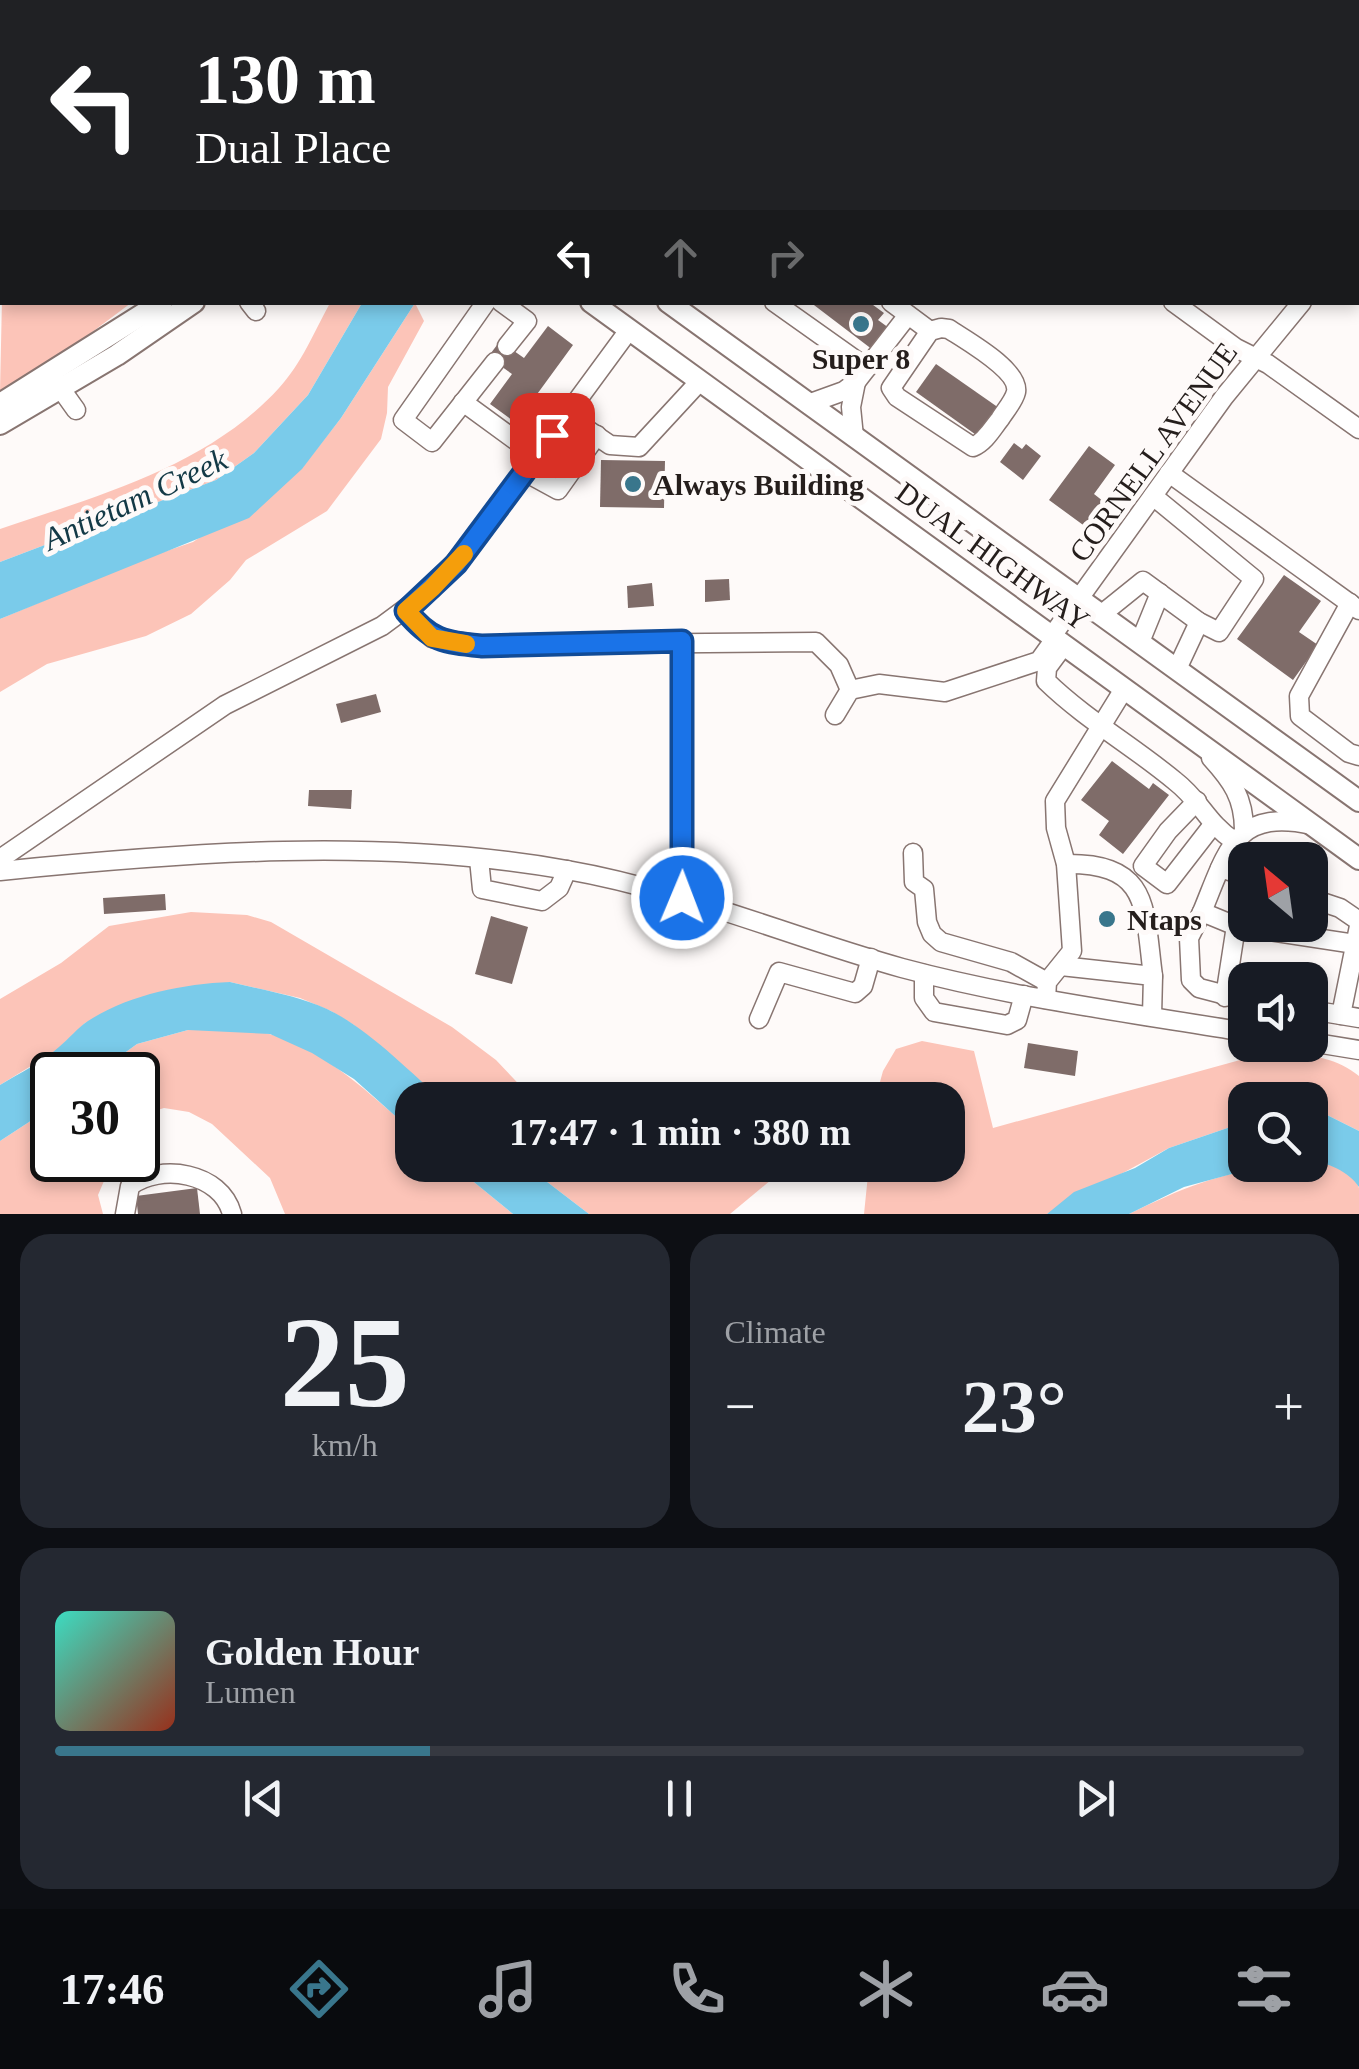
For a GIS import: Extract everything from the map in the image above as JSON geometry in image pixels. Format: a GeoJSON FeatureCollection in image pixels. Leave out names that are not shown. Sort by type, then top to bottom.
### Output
{"type":"FeatureCollection","features":[{"type":"Feature","properties":{"kind":"main road"},"geometry":{"type":"LineString","coordinates":[[0,424],[52,376],[158,305]]}},
{"type":"Feature","properties":{"kind":"main road"},"geometry":{"type":"LineString","coordinates":[[0,404],[188,305]]}},
{"type":"Feature","properties":{"kind":"main road","name":"DUAL HIGHWAY"},"geometry":{"type":"LineString","coordinates":[[596,305],[1359,858]]}},
{"type":"Feature","properties":{"kind":"main road","name":"DUAL HIGHWAY"},"geometry":{"type":"LineString","coordinates":[[672,305],[1359,801]]}},
{"type":"Feature","properties":{"kind":"street"},"geometry":{"type":"LineString","coordinates":[[484,305],[403,420],[432,442],[495,362]]}},
{"type":"Feature","properties":{"kind":"street"},"geometry":{"type":"LineString","coordinates":[[505,305],[527,321],[508,346]]}},
{"type":"Feature","properties":{"kind":"street"},"geometry":{"type":"LineString","coordinates":[[778,305],[862,375]]}},
{"type":"Feature","properties":{"kind":"street"},"geometry":{"type":"LineString","coordinates":[[894,305],[930,331]]}},
{"type":"Feature","properties":{"kind":"street"},"geometry":{"type":"LineString","coordinates":[[1177,305],[1359,429]]}},
{"type":"Feature","properties":{"kind":"street","name":"CORNELL AVENUE"},"geometry":{"type":"LineString","coordinates":[[1057,640],[1080,599],[1153,496],[1254,357],[1299,305]]}},
{"type":"Feature","properties":{"kind":"street"},"geometry":{"type":"LineString","coordinates":[[808,404],[844,391],[862,375],[908,315]]}},
{"type":"Feature","properties":{"kind":"street"},"geometry":{"type":"LineString","coordinates":[[0,859],[226,705],[406,611],[456,564],[629,330]]}},
{"type":"Feature","properties":{"kind":"street"},"geometry":{"type":"LineString","coordinates":[[949,330],[1003,366],[1016,389],[1008,408],[981,444],[970,447],[896,397],[891,388],[930,331],[949,330]]}},
{"type":"Feature","properties":{"kind":"street"},"geometry":{"type":"LineString","coordinates":[[854,437],[851,407],[862,375]]}},
{"type":"Feature","properties":{"kind":"street"},"geometry":{"type":"LineString","coordinates":[[52,376],[76,410]]}},
{"type":"Feature","properties":{"kind":"street"},"geometry":{"type":"LineString","coordinates":[[566,415],[610,444],[638,447],[700,381]]}},
{"type":"Feature","properties":{"kind":"street"},"geometry":{"type":"LineString","coordinates":[[463,402],[537,456]]}},
{"type":"Feature","properties":{"kind":"street"},"geometry":{"type":"LineString","coordinates":[[525,472],[558,490],[597,435]]}},
{"type":"Feature","properties":{"kind":"street"},"geometry":{"type":"LineString","coordinates":[[1170,473],[1355,606],[1299,696],[1298,707],[1300,716],[1349,753],[1359,756]]}},
{"type":"Feature","properties":{"kind":"street"},"geometry":{"type":"LineString","coordinates":[[1102,614],[1142,582],[1219,632],[1254,579],[1153,496]]}},
{"type":"Feature","properties":{"kind":"street"},"geometry":{"type":"LineString","coordinates":[[1140,642],[1160,593]]}},
{"type":"Feature","properties":{"kind":"street"},"geometry":{"type":"LineString","coordinates":[[406,611],[432,638],[482,646],[816,642],[838,665],[850,690]]}},
{"type":"Feature","properties":{"kind":"street"},"geometry":{"type":"LineString","coordinates":[[1178,669],[1199,622]]}},
{"type":"Feature","properties":{"kind":"street"},"geometry":{"type":"LineString","coordinates":[[835,715],[850,690],[879,684],[945,692],[1039,661],[1057,640]]}},
{"type":"Feature","properties":{"kind":"street"},"geometry":{"type":"LineString","coordinates":[[1057,640],[1046,681],[1176,781],[1197,801],[1212,826],[1239,836],[1285,821],[1312,825]]}},
{"type":"Feature","properties":{"kind":"street"},"geometry":{"type":"LineString","coordinates":[[682,641],[682,898]]}},
{"type":"Feature","properties":{"kind":"street"},"geometry":{"type":"LineString","coordinates":[[0,871],[242,852],[374,852],[479,859],[567,870],[682,898],[924,974],[1024,995],[1046,990],[1072,951],[1066,864],[1056,828],[1055,801],[1124,689]]}},
{"type":"Feature","properties":{"kind":"street"},"geometry":{"type":"LineString","coordinates":[[1194,739],[1236,789],[1244,808],[1239,836],[1189,938],[1191,980],[1199,988],[1226,996],[1263,942]]}},
{"type":"Feature","properties":{"kind":"street"},"geometry":{"type":"LineString","coordinates":[[1197,801],[1172,826],[1143,866],[1167,884],[1212,826]]}},
{"type":"Feature","properties":{"kind":"street"},"geometry":{"type":"LineString","coordinates":[[1172,826],[1186,860]]}},
{"type":"Feature","properties":{"kind":"street"},"geometry":{"type":"LineString","coordinates":[[46,830],[57,865]]}},
{"type":"Feature","properties":{"kind":"street"},"geometry":{"type":"LineString","coordinates":[[1155,849],[1186,860]]}},
{"type":"Feature","properties":{"kind":"street"},"geometry":{"type":"LineString","coordinates":[[913,853],[914,882],[924,889],[927,922],[932,934],[952,948],[1011,962],[1046,990],[1152,1016],[1228,1029]]}},
{"type":"Feature","properties":{"kind":"street"},"geometry":{"type":"LineString","coordinates":[[479,859],[482,889],[542,901],[558,888],[567,870]]}},
{"type":"Feature","properties":{"kind":"street"},"geometry":{"type":"LineString","coordinates":[[1066,864],[1089,864],[1116,872],[1137,889],[1144,903],[1153,976],[1152,1016]]}},
{"type":"Feature","properties":{"kind":"street"},"geometry":{"type":"LineString","coordinates":[[1220,868],[1228,874]]}},
{"type":"Feature","properties":{"kind":"street"},"geometry":{"type":"LineString","coordinates":[[1328,904],[1340,908],[1358,930],[1350,1016]]}},
{"type":"Feature","properties":{"kind":"street"},"geometry":{"type":"LineString","coordinates":[[1202,912],[1228,918]]}},
{"type":"Feature","properties":{"kind":"street"},"geometry":{"type":"LineString","coordinates":[[1328,929],[1358,930]]}},
{"type":"Feature","properties":{"kind":"street"},"geometry":{"type":"LineString","coordinates":[[759,1020],[779,972],[855,994],[862,986],[871,958]]}},
{"type":"Feature","properties":{"kind":"street"},"geometry":{"type":"LineString","coordinates":[[1061,966],[1153,976]]}},
{"type":"Feature","properties":{"kind":"street"},"geometry":{"type":"LineString","coordinates":[[924,974],[924,998],[934,1012],[1007,1025],[1018,1020],[1024,995]]}},
{"type":"Feature","properties":{"kind":"street"},"geometry":{"type":"LineString","coordinates":[[1328,1045],[1358,1051]]}},
{"type":"Feature","properties":{"kind":"street"},"geometry":{"type":"LineString","coordinates":[[126,1214],[130,1186],[140,1178],[192,1175],[211,1183],[229,1202],[232,1214]]}},
{"type":"Feature","properties":{"kind":"shaded area"},"geometry":{"type":"Polygon","coordinates":[[[2,305],[128,305],[48,365],[0,391],[2,305]]]}},
{"type":"Feature","properties":{"kind":"shaded area"},"geometry":{"type":"Polygon","coordinates":[[[329,305],[361,305],[308,395],[254,453],[216,480],[0,562],[0,529],[149,476],[219,439],[279,388],[329,305]]]}},
{"type":"Feature","properties":{"kind":"shaded area"},"geometry":{"type":"Polygon","coordinates":[[[416,305],[424,321],[388,387],[381,439],[327,511],[246,560],[230,580],[191,614],[146,636],[47,664],[0,692],[0,619],[193,542],[302,468],[341,418],[416,305]]]}},
{"type":"Feature","properties":{"kind":"shaded area"},"geometry":{"type":"Polygon","coordinates":[[[191,912],[247,915],[271,922],[452,1027],[496,1060],[517,1082],[422,1082],[354,1025],[331,1011],[300,998],[230,982],[85,1023],[54,1052],[30,1052],[30,1067],[0,1085],[0,999],[61,963],[109,926],[191,912]]]}},
{"type":"Feature","properties":{"kind":"shaded area"},"geometry":{"type":"Polygon","coordinates":[[[188,1030],[263,1032],[293,1043],[347,1076],[395,1116],[395,1182],[474,1182],[513,1214],[285,1214],[270,1178],[212,1124],[189,1112],[160,1109],[160,1052],[126,1052],[137,1044],[188,1030]]]}},
{"type":"Feature","properties":{"kind":"shaded area"},"geometry":{"type":"Polygon","coordinates":[[[922,1041],[974,1051],[993,1128],[1233,1062],[1328,1060],[1359,1076],[1359,1131],[1328,1116],[1328,1082],[1228,1082],[1228,1128],[1169,1148],[1047,1214],[864,1214],[867,1182],[965,1182],[965,1082],[880,1082],[896,1049],[922,1041]]]}},
{"type":"Feature","properties":{"kind":"shaded area"},"geometry":{"type":"Polygon","coordinates":[[[30,1121],[30,1182],[104,1182],[98,1195],[103,1214],[0,1214],[0,1141],[30,1121]]]}},
{"type":"Feature","properties":{"kind":"shaded area"},"geometry":{"type":"Polygon","coordinates":[[[1328,1165],[1331,1166],[1346,1172],[1356,1182],[1359,1214],[1129,1214],[1228,1175],[1228,1182],[1328,1182],[1328,1165]]]}},
{"type":"Feature","properties":{"kind":"shaded area"},"geometry":{"type":"Polygon","coordinates":[[[547,1182],[769,1182],[730,1214],[589,1214],[547,1182]]]}},
{"type":"Feature","properties":{"kind":"water","name":"Antietam Creek"},"geometry":{"type":"Polygon","coordinates":[[[361,305],[414,305],[341,418],[302,469],[249,518],[0,619],[0,562],[216,480],[254,453],[308,395],[361,305]]]}},
{"type":"Feature","properties":{"kind":"water"},"geometry":{"type":"Polygon","coordinates":[[[230,982],[327,1009],[372,1038],[422,1082],[395,1082],[395,1116],[354,1079],[312,1053],[270,1034],[188,1030],[137,1044],[126,1052],[53,1052],[88,1021],[120,1004],[193,985],[230,982]]]}},
{"type":"Feature","properties":{"kind":"water"},"geometry":{"type":"Polygon","coordinates":[[[30,1067],[30,1121],[0,1141],[0,1085],[30,1067]]]}},
{"type":"Feature","properties":{"kind":"water"},"geometry":{"type":"Polygon","coordinates":[[[1328,1116],[1359,1131],[1359,1187],[1328,1165],[1328,1116]]]}},
{"type":"Feature","properties":{"kind":"water"},"geometry":{"type":"Polygon","coordinates":[[[1228,1128],[1228,1175],[1184,1187],[1129,1214],[1047,1214],[1074,1192],[1135,1168],[1169,1148],[1228,1128]]]}},
{"type":"Feature","properties":{"kind":"water"},"geometry":{"type":"Polygon","coordinates":[[[474,1182],[547,1182],[589,1214],[513,1214],[474,1182]]]}},
{"type":"Feature","properties":{"kind":"building","name":"Super 8"},"geometry":{"type":"Polygon","coordinates":[[[814,305],[873,305],[884,313],[878,320],[889,328],[873,350],[814,305]]]}},
{"type":"Feature","properties":{"kind":"building"},"geometry":{"type":"Polygon","coordinates":[[[548,326],[573,345],[516,423],[490,404],[512,374],[488,357],[500,341],[524,358],[548,326]]]}},
{"type":"Feature","properties":{"kind":"building"},"geometry":{"type":"Polygon","coordinates":[[[936,364],[999,408],[979,437],[916,392],[936,364]]]}},
{"type":"Feature","properties":{"kind":"building"},"geometry":{"type":"Polygon","coordinates":[[[1014,443],[1022,449],[1026,444],[1041,456],[1023,480],[1000,462],[1014,443]]]}},
{"type":"Feature","properties":{"kind":"building"},"geometry":{"type":"Polygon","coordinates":[[[1089,446],[1115,465],[1094,494],[1108,505],[1090,530],[1049,500],[1089,446]]]}},
{"type":"Feature","properties":{"kind":"building","name":"Always Building"},"geometry":{"type":"Polygon","coordinates":[[[601,460],[665,461],[664,508],[600,507],[601,460]]]}},
{"type":"Feature","properties":{"kind":"building"},"geometry":{"type":"Polygon","coordinates":[[[1284,575],[1321,601],[1299,632],[1318,645],[1293,680],[1237,639],[1284,575]]]}},
{"type":"Feature","properties":{"kind":"building"},"geometry":{"type":"Polygon","coordinates":[[[729,579],[730,600],[705,602],[705,580],[729,579]]]}},
{"type":"Feature","properties":{"kind":"building"},"geometry":{"type":"Polygon","coordinates":[[[652,583],[654,606],[628,608],[627,586],[652,583]]]}},
{"type":"Feature","properties":{"kind":"building"},"geometry":{"type":"Polygon","coordinates":[[[376,694],[381,712],[341,723],[336,704],[376,694]]]}},
{"type":"Feature","properties":{"kind":"building"},"geometry":{"type":"Polygon","coordinates":[[[1112,761],[1149,789],[1153,783],[1169,795],[1123,854],[1099,835],[1109,821],[1081,800],[1112,761]]]}},
{"type":"Feature","properties":{"kind":"building"},"geometry":{"type":"Polygon","coordinates":[[[309,790],[352,790],[351,809],[308,806],[309,790]]]}},
{"type":"Feature","properties":{"kind":"building"},"geometry":{"type":"Polygon","coordinates":[[[165,894],[166,910],[104,914],[103,898],[165,894]]]}},
{"type":"Feature","properties":{"kind":"building"},"geometry":{"type":"Polygon","coordinates":[[[491,916],[528,927],[512,984],[475,974],[491,916]]]}},
{"type":"Feature","properties":{"kind":"building"},"geometry":{"type":"Polygon","coordinates":[[[1028,1043],[1078,1051],[1075,1076],[1024,1068],[1028,1043]]]}},
{"type":"Feature","properties":{"kind":"building"},"geometry":{"type":"Polygon","coordinates":[[[197,1188],[200,1214],[138,1214],[136,1196],[197,1188]]]}},
{"type":"Feature","properties":{"kind":"slow traffic"},"geometry":{"type":"LineString","coordinates":[[464,554],[406,611],[432,638],[466,644]]}},
{"type":"Feature","properties":{"kind":"place","name":"Super 8"},"geometry":{"type":"Point","coordinates":[861,324]}},
{"type":"Feature","properties":{"kind":"place","name":"Always Building"},"geometry":{"type":"Point","coordinates":[633,484]}},
{"type":"Feature","properties":{"kind":"place","name":"Ntaps"},"geometry":{"type":"Point","coordinates":[1107,919]}},
{"type":"Feature","properties":{"kind":"route"},"geometry":{"type":"LineString","coordinates":[[552,435],[456,564],[406,611],[432,638],[482,646],[682,641],[682,898]]}}]}
